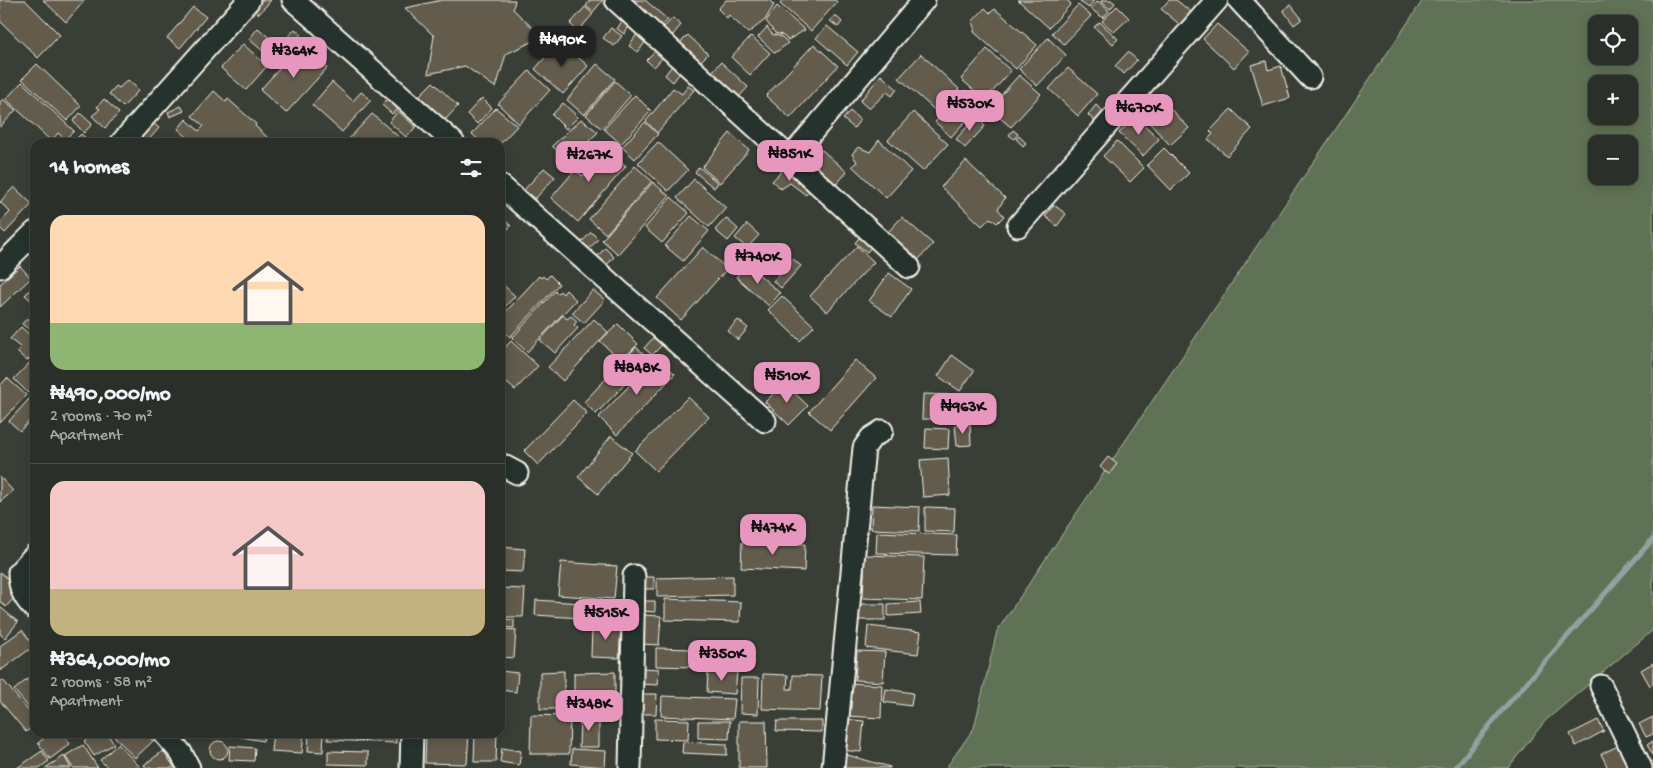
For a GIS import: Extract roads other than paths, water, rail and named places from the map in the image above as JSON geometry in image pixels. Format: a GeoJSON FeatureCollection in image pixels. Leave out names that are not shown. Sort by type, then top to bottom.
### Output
{"type":"FeatureCollection","features":[{"type":"Feature","properties":{"kind":"street"},"geometry":{"type":"LineString","coordinates":[[129,138],[249,0]]}},
{"type":"Feature","properties":{"kind":"street"},"geometry":{"type":"LineString","coordinates":[[292,0],[447,138]]}},
{"type":"Feature","properties":{"kind":"street"},"geometry":{"type":"LineString","coordinates":[[616,0],[909,268]]}},
{"type":"Feature","properties":{"kind":"street"},"geometry":{"type":"LineString","coordinates":[[790,158],[924,0]]}},
{"type":"Feature","properties":{"kind":"street"},"geometry":{"type":"LineString","coordinates":[[1018,226],[1217,0]]}},
{"type":"Feature","properties":{"kind":"street"},"geometry":{"type":"LineString","coordinates":[[1239,0],[1310,77]]}},
{"type":"Feature","properties":{"kind":"street"},"geometry":{"type":"LineString","coordinates":[[505,189],[765,421]]}},
{"type":"Feature","properties":{"kind":"street"},"geometry":{"type":"LineString","coordinates":[[0,267],[30,237]]}},
{"type":"Feature","properties":{"kind":"street"},"geometry":{"type":"LineString","coordinates":[[833,768],[864,448],[871,438],[882,431]]}},
{"type":"Feature","properties":{"kind":"street"},"geometry":{"type":"LineString","coordinates":[[30,560],[19,572],[19,584],[25,599],[30,604]]}},
{"type":"Feature","properties":{"kind":"street"},"geometry":{"type":"LineString","coordinates":[[630,768],[634,576]]}},
{"type":"Feature","properties":{"kind":"street"},"geometry":{"type":"LineString","coordinates":[[1601,686],[1641,768]]}},
{"type":"Feature","properties":{"kind":"street"},"geometry":{"type":"LineString","coordinates":[[168,738],[181,753],[189,768]]}},
{"type":"Feature","properties":{"kind":"street"},"geometry":{"type":"LineString","coordinates":[[411,768],[412,738]]}},
{"type":"Feature","properties":{"kind":"waterway"},"geometry":{"type":"LineString","coordinates":[[1455,768],[1499,714],[1653,539]]}}]}
